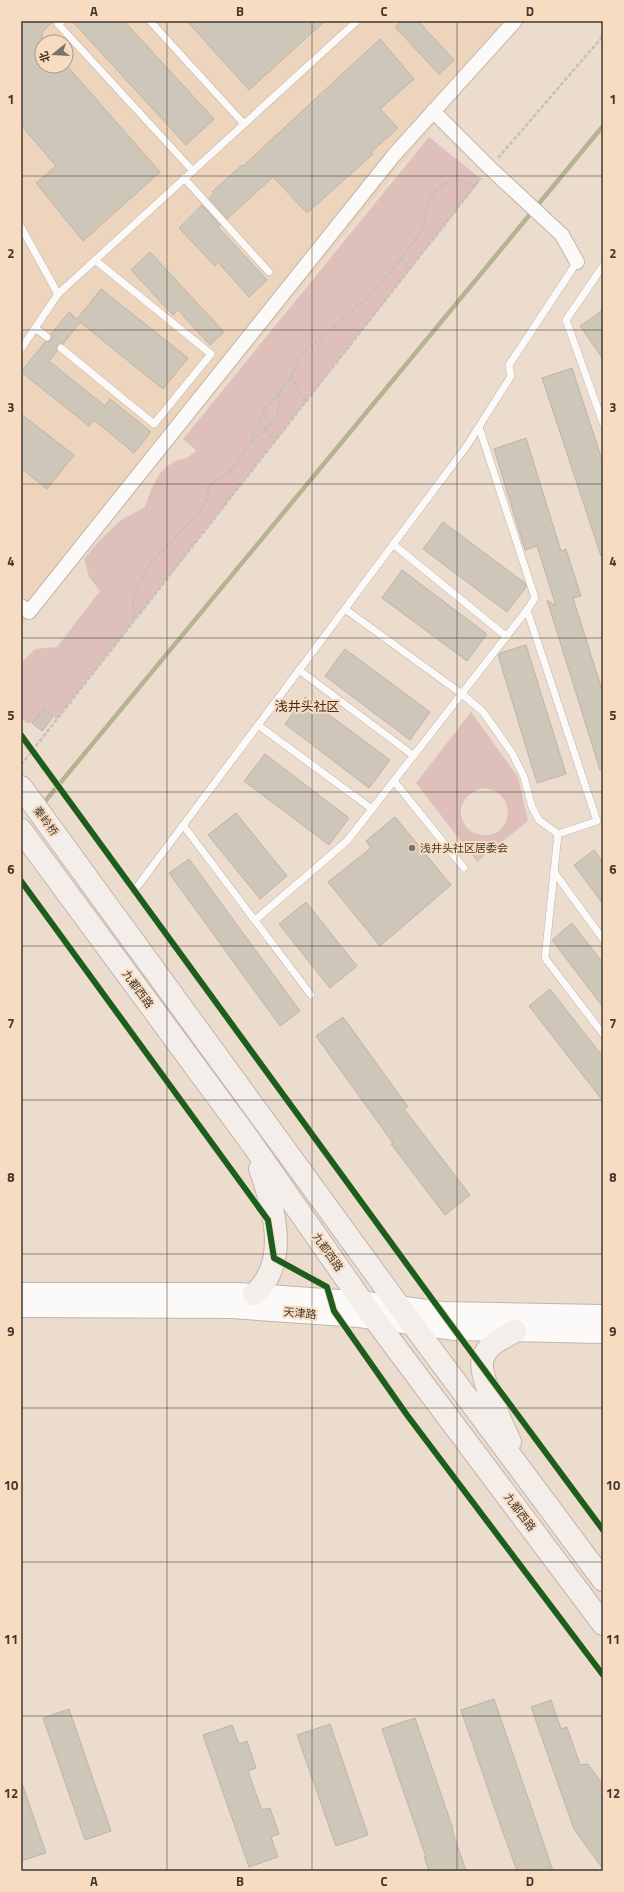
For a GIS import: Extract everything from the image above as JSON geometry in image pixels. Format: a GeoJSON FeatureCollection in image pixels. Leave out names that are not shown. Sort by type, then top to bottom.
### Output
{"type":"FeatureCollection","features":[{"type":"Feature","properties":{"kind":"main road","name":"秦岭桥"},"geometry":{"type":"LineString","coordinates":[[21,787],[399,1306]]}},
{"type":"Feature","properties":{"kind":"main road","name":"九都西路"},"geometry":{"type":"LineString","coordinates":[[21,830],[250,1142],[369,1310],[603,1624]]}},
{"type":"Feature","properties":{"kind":"main road"},"geometry":{"type":"LineString","coordinates":[[250,1142],[271,1198],[277,1243],[271,1271],[260,1289],[254,1294]]}},
{"type":"Feature","properties":{"kind":"main road","name":"天津路"},"geometry":{"type":"LineString","coordinates":[[21,1293],[254,1294],[369,1310],[412,1323],[456,1330],[603,1333]]}},
{"type":"Feature","properties":{"kind":"main road","name":"天津路"},"geometry":{"type":"LineString","coordinates":[[21,1307],[369,1310],[399,1306],[442,1312],[603,1315]]}},
{"type":"Feature","properties":{"kind":"main road"},"geometry":{"type":"LineString","coordinates":[[399,1306],[603,1580]]}},
{"type":"Feature","properties":{"kind":"main road"},"geometry":{"type":"LineString","coordinates":[[515,1332],[492,1345],[482,1358],[484,1378],[521,1471]]}},
{"type":"Feature","properties":{"kind":"street"},"geometry":{"type":"LineString","coordinates":[[21,606],[29,612],[394,154],[516,21]]}},
{"type":"Feature","properties":{"kind":"street"},"geometry":{"type":"LineString","coordinates":[[433,111],[491,169],[562,235],[577,262]]}},
{"type":"Feature","properties":{"kind":"lane"},"geometry":{"type":"LineString","coordinates":[[62,21],[58,24],[193,171]]}},
{"type":"Feature","properties":{"kind":"lane"},"geometry":{"type":"LineString","coordinates":[[150,21],[244,124]]}},
{"type":"Feature","properties":{"kind":"lane"},"geometry":{"type":"LineString","coordinates":[[21,350],[58,294],[357,21]]}},
{"type":"Feature","properties":{"kind":"lane"},"geometry":{"type":"LineString","coordinates":[[184,178],[269,272]]}},
{"type":"Feature","properties":{"kind":"lane"},"geometry":{"type":"LineString","coordinates":[[21,227],[58,294]]}},
{"type":"Feature","properties":{"kind":"lane"},"geometry":{"type":"LineString","coordinates":[[61,348],[154,424],[211,354],[95,260]]}},
{"type":"Feature","properties":{"kind":"lane"},"geometry":{"type":"LineString","coordinates":[[134,891],[466,447],[511,376],[509,365],[577,262]]}},
{"type":"Feature","properties":{"kind":"lane"},"geometry":{"type":"LineString","coordinates":[[602,271],[566,320],[603,423]]}},
{"type":"Feature","properties":{"kind":"lane"},"geometry":{"type":"LineString","coordinates":[[35,328],[47,337]]}},
{"type":"Feature","properties":{"kind":"lane"},"geometry":{"type":"LineString","coordinates":[[255,920],[347,841],[528,610],[535,598],[479,427]]}},
{"type":"Feature","properties":{"kind":"lane"},"geometry":{"type":"LineString","coordinates":[[393,544],[507,637]]}},
{"type":"Feature","properties":{"kind":"lane"},"geometry":{"type":"LineString","coordinates":[[345,609],[462,694],[482,712],[512,753],[524,777],[532,807],[539,820],[558,834]]}},
{"type":"Feature","properties":{"kind":"lane"},"geometry":{"type":"LineString","coordinates":[[528,610],[597,821],[558,834]]}},
{"type":"Feature","properties":{"kind":"lane"},"geometry":{"type":"LineString","coordinates":[[299,670],[414,756]]}},
{"type":"Feature","properties":{"kind":"lane"},"geometry":{"type":"LineString","coordinates":[[258,725],[372,809]]}},
{"type":"Feature","properties":{"kind":"lane"},"geometry":{"type":"LineString","coordinates":[[394,781],[464,868]]}},
{"type":"Feature","properties":{"kind":"lane"},"geometry":{"type":"LineString","coordinates":[[183,826],[311,995]]}},
{"type":"Feature","properties":{"kind":"lane"},"geometry":{"type":"LineString","coordinates":[[558,834],[545,958],[603,1034]]}},
{"type":"Feature","properties":{"kind":"lane"},"geometry":{"type":"LineString","coordinates":[[554,872],[603,939]]}},
{"type":"Feature","properties":{"kind":"path"},"geometry":{"type":"LineString","coordinates":[[21,765],[30,748],[134,620],[476,186],[603,36]]}},
{"type":"Feature","properties":{"kind":"path"},"geometry":{"type":"LineString","coordinates":[[134,620],[133,596],[148,566],[198,514],[207,498],[209,486],[217,478],[229,474],[250,443],[266,408],[291,377],[299,357],[368,297],[401,259],[420,233],[424,224],[429,201],[435,191],[448,182],[461,180],[476,186]]}},
{"type":"Feature","properties":{"kind":"path"},"geometry":{"type":"LineString","coordinates":[[401,259],[410,269]]}},
{"type":"Feature","properties":{"kind":"path"},"geometry":{"type":"LineString","coordinates":[[291,377],[300,395],[306,401]]}},
{"type":"Feature","properties":{"kind":"path"},"geometry":{"type":"LineString","coordinates":[[250,443],[266,430],[278,417],[280,392]]}},
{"type":"Feature","properties":{"kind":"path"},"geometry":{"type":"LineString","coordinates":[[266,430],[276,441]]}},
{"type":"Feature","properties":{"kind":"path"},"geometry":{"type":"LineString","coordinates":[[30,748],[36,756]]}},
{"type":"Feature","properties":{"kind":"shaded area"},"geometry":{"type":"Polygon","coordinates":[[[21,21],[518,21],[39,611],[21,626],[21,21]]]}},
{"type":"Feature","properties":{"kind":"shaded area"},"geometry":{"type":"Polygon","coordinates":[[[429,137],[481,179],[57,719],[44,709],[32,723],[26,723],[21,716],[21,663],[35,649],[57,647],[100,591],[89,577],[84,559],[98,542],[121,520],[145,507],[155,482],[162,471],[176,461],[187,458],[193,454],[196,450],[183,439],[429,137]]]}},
{"type":"Feature","properties":{"kind":"shaded area"},"geometry":{"type":"Polygon","coordinates":[[[471,712],[518,777],[528,821],[477,862],[416,783],[471,712]],[[482,788],[471,793],[464,801],[461,811],[462,817],[466,827],[474,833],[489,835],[498,831],[504,825],[507,816],[507,807],[503,798],[495,791],[482,788]]]}},
{"type":"Feature","properties":{"kind":"building"},"geometry":{"type":"Polygon","coordinates":[[[21,21],[54,21],[42,32],[42,34],[34,34],[34,74],[74,74],[160,172],[83,241],[36,183],[56,166],[21,125],[21,21]]]}},
{"type":"Feature","properties":{"kind":"building"},"geometry":{"type":"Polygon","coordinates":[[[72,21],[124,21],[214,119],[186,145],[72,21]]]}},
{"type":"Feature","properties":{"kind":"building"},"geometry":{"type":"Polygon","coordinates":[[[187,21],[325,21],[249,90],[187,21]]]}},
{"type":"Feature","properties":{"kind":"building"},"geometry":{"type":"Polygon","coordinates":[[[402,21],[418,21],[454,60],[439,74],[395,27],[402,21]]]}},
{"type":"Feature","properties":{"kind":"building"},"geometry":{"type":"Polygon","coordinates":[[[380,39],[414,79],[380,109],[398,128],[371,152],[373,154],[307,213],[273,177],[227,219],[209,198],[214,194],[212,192],[242,165],[243,166],[380,39]]]}},
{"type":"Feature","properties":{"kind":"building"},"geometry":{"type":"Polygon","coordinates":[[[202,205],[220,225],[218,227],[267,280],[249,297],[218,262],[215,266],[179,228],[202,205]]]}},
{"type":"Feature","properties":{"kind":"building"},"geometry":{"type":"Polygon","coordinates":[[[150,252],[224,332],[210,345],[178,310],[173,315],[131,270],[150,252]]]}},
{"type":"Feature","properties":{"kind":"building"},"geometry":{"type":"Polygon","coordinates":[[[101,289],[188,358],[163,389],[80,322],[63,344],[57,345],[57,351],[49,361],[105,406],[110,399],[151,432],[134,453],[94,420],[89,426],[21,372],[45,342],[51,340],[51,334],[69,312],[77,319],[101,289]]]}},
{"type":"Feature","properties":{"kind":"building"},"geometry":{"type":"Polygon","coordinates":[[[603,310],[603,359],[580,326],[603,310]]]}},
{"type":"Feature","properties":{"kind":"building"},"geometry":{"type":"Polygon","coordinates":[[[572,368],[603,463],[603,555],[601,556],[542,378],[572,368]]]}},
{"type":"Feature","properties":{"kind":"building"},"geometry":{"type":"Polygon","coordinates":[[[21,414],[74,455],[47,489],[21,468],[21,414]]]}},
{"type":"Feature","properties":{"kind":"building"},"geometry":{"type":"Polygon","coordinates":[[[526,438],[561,551],[566,549],[581,596],[573,598],[603,693],[603,769],[600,770],[547,600],[556,606],[537,546],[525,550],[494,449],[526,438]]]}},
{"type":"Feature","properties":{"kind":"building"},"geometry":{"type":"Polygon","coordinates":[[[443,522],[525,583],[526,587],[507,612],[423,549],[443,522]]]}},
{"type":"Feature","properties":{"kind":"building"},"geometry":{"type":"Polygon","coordinates":[[[402,570],[487,634],[467,661],[382,598],[402,570]]]}},
{"type":"Feature","properties":{"kind":"building"},"geometry":{"type":"Polygon","coordinates":[[[526,645],[566,774],[537,783],[498,655],[500,653],[526,645]]]}},
{"type":"Feature","properties":{"kind":"building"},"geometry":{"type":"Polygon","coordinates":[[[345,649],[430,712],[410,740],[325,676],[345,649]]]}},
{"type":"Feature","properties":{"kind":"building"},"geometry":{"type":"Polygon","coordinates":[[[305,697],[390,760],[369,788],[285,724],[305,697]]]}},
{"type":"Feature","properties":{"kind":"building"},"geometry":{"type":"Polygon","coordinates":[[[44,709],[53,717],[42,731],[32,723],[44,709]]]}},
{"type":"Feature","properties":{"kind":"building"},"geometry":{"type":"Polygon","coordinates":[[[265,754],[349,818],[329,845],[244,781],[265,754]]]}},
{"type":"Feature","properties":{"kind":"building"},"geometry":{"type":"Polygon","coordinates":[[[236,813],[287,876],[260,899],[208,835],[236,813]]]}},
{"type":"Feature","properties":{"kind":"building"},"geometry":{"type":"Polygon","coordinates":[[[395,817],[451,885],[380,946],[328,882],[371,848],[366,841],[395,817]]]}},
{"type":"Feature","properties":{"kind":"building"},"geometry":{"type":"Polygon","coordinates":[[[594,850],[603,862],[603,904],[574,865],[594,850]]]}},
{"type":"Feature","properties":{"kind":"building"},"geometry":{"type":"Polygon","coordinates":[[[189,859],[300,1011],[280,1026],[169,873],[189,859]]]}},
{"type":"Feature","properties":{"kind":"building"},"geometry":{"type":"Polygon","coordinates":[[[306,902],[357,966],[330,988],[279,924],[306,902]]]}},
{"type":"Feature","properties":{"kind":"building"},"geometry":{"type":"Polygon","coordinates":[[[572,923],[603,963],[603,1007],[552,940],[572,923]]]}},
{"type":"Feature","properties":{"kind":"building"},"geometry":{"type":"Polygon","coordinates":[[[550,989],[603,1057],[603,1101],[529,1006],[550,989]]]}},
{"type":"Feature","properties":{"kind":"building"},"geometry":{"type":"Polygon","coordinates":[[[343,1017],[408,1107],[404,1109],[470,1195],[445,1215],[391,1144],[393,1143],[316,1036],[343,1017]]]}},
{"type":"Feature","properties":{"kind":"building"},"geometry":{"type":"Polygon","coordinates":[[[494,1699],[553,1871],[517,1871],[499,1821],[461,1710],[494,1699]]]}},
{"type":"Feature","properties":{"kind":"building"},"geometry":{"type":"Polygon","coordinates":[[[551,1700],[561,1729],[567,1727],[580,1765],[588,1764],[603,1785],[603,1869],[574,1829],[531,1707],[551,1700]]]}},
{"type":"Feature","properties":{"kind":"building"},"geometry":{"type":"Polygon","coordinates":[[[69,1709],[111,1831],[85,1840],[43,1718],[69,1709]]]}},
{"type":"Feature","properties":{"kind":"building"},"geometry":{"type":"Polygon","coordinates":[[[415,1718],[466,1871],[429,1871],[424,1857],[426,1857],[382,1729],[415,1718]]]}},
{"type":"Feature","properties":{"kind":"building"},"geometry":{"type":"Polygon","coordinates":[[[330,1724],[368,1835],[336,1846],[297,1735],[330,1724]]]}},
{"type":"Feature","properties":{"kind":"building"},"geometry":{"type":"Polygon","coordinates":[[[232,1725],[239,1744],[247,1741],[256,1768],[248,1771],[262,1810],[270,1808],[279,1834],[271,1837],[278,1857],[249,1867],[203,1735],[232,1725]]]}},
{"type":"Feature","properties":{"kind":"building"},"geometry":{"type":"Polygon","coordinates":[[[21,1786],[23,1786],[46,1853],[21,1861],[21,1786]]]}},
{"type":"Feature","properties":{"kind":"waterway"},"geometry":{"type":"LineString","coordinates":[[42,805],[603,126]]}},
{"type":"Feature","properties":{"kind":"cycle path"},"geometry":{"type":"LineString","coordinates":[[21,735],[446,1318],[603,1530]]}},
{"type":"Feature","properties":{"kind":"cycle path"},"geometry":{"type":"LineString","coordinates":[[21,881],[268,1220],[274,1258],[327,1287],[334,1311],[407,1415],[603,1675]]}},
{"type":"Feature","properties":{"kind":"place","name":"浅井头社区居委会"},"geometry":{"type":"Point","coordinates":[412,848]}},
{"type":"Feature","properties":{"kind":"district","name":"浅井头社区"},"geometry":{"type":"Point","coordinates":[307,706]}}]}
